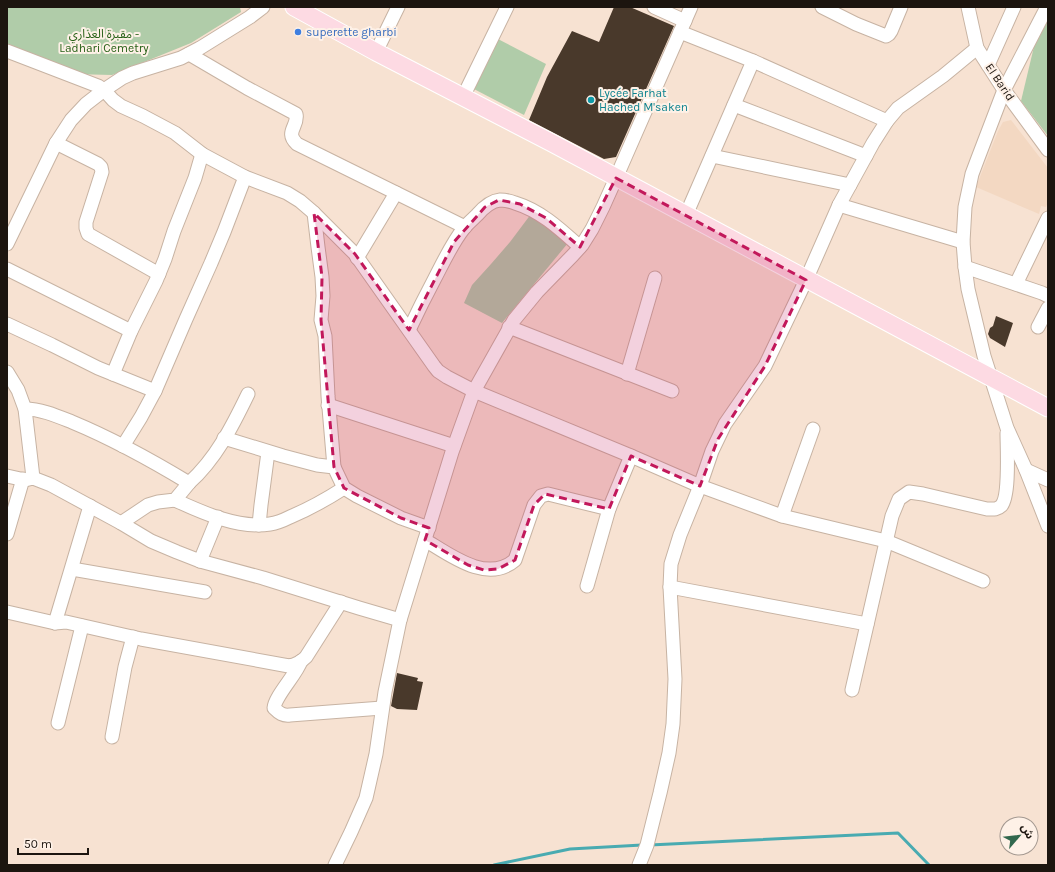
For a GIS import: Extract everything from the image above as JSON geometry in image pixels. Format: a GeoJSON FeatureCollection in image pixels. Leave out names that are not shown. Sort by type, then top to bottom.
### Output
{"type":"FeatureCollection","features":[{"type":"Feature","properties":{"kind":"main road"},"geometry":{"type":"LineString","coordinates":[[294,7],[376,52],[1048,408]]}},
{"type":"Feature","properties":{"kind":"street"},"geometry":{"type":"LineString","coordinates":[[7,244],[56,143],[76,114],[86,104],[122,78],[133,73],[181,58],[200,48],[250,17],[263,7]]}},
{"type":"Feature","properties":{"kind":"street"},"geometry":{"type":"LineString","coordinates":[[376,52],[398,7]]}},
{"type":"Feature","properties":{"kind":"street"},"geometry":{"type":"LineString","coordinates":[[463,97],[507,7]]}},
{"type":"Feature","properties":{"kind":"street"},"geometry":{"type":"LineString","coordinates":[[654,7],[682,26],[754,61],[887,121]]}},
{"type":"Feature","properties":{"kind":"street"},"geometry":{"type":"LineString","coordinates":[[335,865],[366,798],[376,754],[390,662],[400,620],[454,446],[474,391],[509,327],[530,300],[580,247],[592,229],[691,7]]}},
{"type":"Feature","properties":{"kind":"street"},"geometry":{"type":"LineString","coordinates":[[822,7],[856,24],[886,36],[891,31],[901,7]]}},
{"type":"Feature","properties":{"kind":"street","name":"El Barid"},"geometry":{"type":"LineString","coordinates":[[968,7],[970,22],[977,48],[1004,90],[1048,150]]}},
{"type":"Feature","properties":{"kind":"street"},"geometry":{"type":"LineString","coordinates":[[988,65],[1014,7]]}},
{"type":"Feature","properties":{"kind":"street"},"geometry":{"type":"LineString","coordinates":[[1047,7],[1004,90],[984,140],[972,174],[965,207],[964,242],[968,289],[984,356],[1007,428],[1026,470],[1048,526]]}},
{"type":"Feature","properties":{"kind":"street"},"geometry":{"type":"LineString","coordinates":[[639,865],[647,845],[660,794],[669,754],[673,724],[675,679],[670,587],[671,564],[680,535],[700,486],[712,451],[723,429],[765,366],[806,280],[839,205],[887,121],[898,108],[943,76],[977,48]]}},
{"type":"Feature","properties":{"kind":"street"},"geometry":{"type":"LineString","coordinates":[[7,51],[98,86],[121,106],[175,133],[202,154],[245,177],[293,196],[300,201],[355,254],[438,371],[446,377],[474,391],[700,486],[782,516],[886,541],[983,581]]}},
{"type":"Feature","properties":{"kind":"street"},"geometry":{"type":"LineString","coordinates":[[189,54],[247,88],[296,114],[297,119],[292,135],[297,144],[465,227]]}},
{"type":"Feature","properties":{"kind":"street"},"geometry":{"type":"LineString","coordinates":[[686,215],[754,61]]}},
{"type":"Feature","properties":{"kind":"street"},"geometry":{"type":"LineString","coordinates":[[734,105],[866,156]]}},
{"type":"Feature","properties":{"kind":"street"},"geometry":{"type":"LineString","coordinates":[[56,143],[98,164],[102,169],[86,222],[88,234],[159,274]]}},
{"type":"Feature","properties":{"kind":"street"},"geometry":{"type":"LineString","coordinates":[[113,374],[131,331],[159,274],[195,178],[202,154]]}},
{"type":"Feature","properties":{"kind":"street"},"geometry":{"type":"LineString","coordinates":[[712,156],[850,185]]}},
{"type":"Feature","properties":{"kind":"street"},"geometry":{"type":"LineString","coordinates":[[123,446],[155,391],[211,263],[245,177]]}},
{"type":"Feature","properties":{"kind":"street"},"geometry":{"type":"LineString","coordinates":[[357,258],[396,193]]}},
{"type":"Feature","properties":{"kind":"street"},"geometry":{"type":"LineString","coordinates":[[409,330],[454,242],[465,227],[491,203],[499,200],[520,204],[546,218],[580,247]]}},
{"type":"Feature","properties":{"kind":"street"},"geometry":{"type":"LineString","coordinates":[[839,205],[964,242]]}},
{"type":"Feature","properties":{"kind":"street"},"geometry":{"type":"LineString","coordinates":[[314,213],[322,278],[322,320],[325,336],[328,405],[334,467],[344,488],[401,518],[429,528]]}},
{"type":"Feature","properties":{"kind":"street"},"geometry":{"type":"LineString","coordinates":[[1016,284],[1048,218]]}},
{"type":"Feature","properties":{"kind":"street"},"geometry":{"type":"LineString","coordinates":[[965,267],[1048,296]]}},
{"type":"Feature","properties":{"kind":"street"},"geometry":{"type":"LineString","coordinates":[[7,269],[131,331]]}},
{"type":"Feature","properties":{"kind":"street"},"geometry":{"type":"LineString","coordinates":[[627,374],[655,278]]}},
{"type":"Feature","properties":{"kind":"street"},"geometry":{"type":"LineString","coordinates":[[1038,327],[1048,308]]}},
{"type":"Feature","properties":{"kind":"street"},"geometry":{"type":"LineString","coordinates":[[7,324],[91,365],[155,391]]}},
{"type":"Feature","properties":{"kind":"street"},"geometry":{"type":"LineString","coordinates":[[509,327],[672,391]]}},
{"type":"Feature","properties":{"kind":"street"},"geometry":{"type":"LineString","coordinates":[[7,372],[18,390],[25,409],[32,469],[7,534]]}},
{"type":"Feature","properties":{"kind":"street"},"geometry":{"type":"LineString","coordinates":[[176,500],[206,464],[224,438],[248,394]]}},
{"type":"Feature","properties":{"kind":"street"},"geometry":{"type":"LineString","coordinates":[[328,405],[454,446]]}},
{"type":"Feature","properties":{"kind":"street"},"geometry":{"type":"LineString","coordinates":[[25,409],[40,411],[86,428],[123,446],[190,483]]}},
{"type":"Feature","properties":{"kind":"street"},"geometry":{"type":"LineString","coordinates":[[852,690],[886,541],[896,504],[899,499],[909,492],[986,508],[995,509],[1001,506],[1007,491],[1007,428]]}},
{"type":"Feature","properties":{"kind":"street"},"geometry":{"type":"LineString","coordinates":[[782,516],[813,429]]}},
{"type":"Feature","properties":{"kind":"street"},"geometry":{"type":"LineString","coordinates":[[224,438],[268,452],[318,465],[334,467]]}},
{"type":"Feature","properties":{"kind":"street"},"geometry":{"type":"LineString","coordinates":[[259,525],[268,452]]}},
{"type":"Feature","properties":{"kind":"street"},"geometry":{"type":"LineString","coordinates":[[587,586],[609,509],[631,456]]}},
{"type":"Feature","properties":{"kind":"street"},"geometry":{"type":"LineString","coordinates":[[1026,470],[1048,480]]}},
{"type":"Feature","properties":{"kind":"street"},"geometry":{"type":"LineString","coordinates":[[7,476],[28,478],[65,492],[151,541],[200,561],[263,578],[400,620]]}},
{"type":"Feature","properties":{"kind":"street"},"geometry":{"type":"LineString","coordinates":[[121,523],[148,505],[176,500],[197,510],[218,517],[246,524],[271,524],[303,512],[344,488]]}},
{"type":"Feature","properties":{"kind":"street"},"geometry":{"type":"LineString","coordinates":[[425,540],[468,565],[484,570],[498,569],[515,560],[534,505],[541,496],[548,494],[609,509]]}},
{"type":"Feature","properties":{"kind":"street"},"geometry":{"type":"LineString","coordinates":[[55,623],[90,506]]}},
{"type":"Feature","properties":{"kind":"street"},"geometry":{"type":"LineString","coordinates":[[200,561],[218,517]]}},
{"type":"Feature","properties":{"kind":"street"},"geometry":{"type":"LineString","coordinates":[[72,569],[204,592]]}},
{"type":"Feature","properties":{"kind":"street"},"geometry":{"type":"LineString","coordinates":[[670,587],[867,624]]}},
{"type":"Feature","properties":{"kind":"street"},"geometry":{"type":"LineString","coordinates":[[7,612],[55,623],[66,622],[133,637],[284,665],[294,665],[306,657],[341,602]]}},
{"type":"Feature","properties":{"kind":"street"},"geometry":{"type":"LineString","coordinates":[[58,723],[82,626]]}},
{"type":"Feature","properties":{"kind":"street"},"geometry":{"type":"LineString","coordinates":[[112,737],[124,674],[133,637]]}},
{"type":"Feature","properties":{"kind":"street"},"geometry":{"type":"LineString","coordinates":[[301,661],[297,670],[275,701],[274,708],[285,716],[382,708]]}},
{"type":"Feature","properties":{"kind":"highlighted area"},"geometry":{"type":"Polygon","coordinates":[[[616,178],[806,280],[765,366],[718,439],[700,486],[631,456],[609,509],[545,494],[534,505],[515,560],[498,569],[484,570],[468,565],[425,540],[429,528],[401,518],[344,488],[334,467],[321,320],[322,277],[314,213],[355,254],[409,330],[454,242],[485,207],[499,200],[520,204],[546,218],[580,247],[616,178]]]}},
{"type":"Feature","properties":{"kind":"shaded area"},"geometry":{"type":"Polygon","coordinates":[[[1011,120],[1048,168],[1048,202],[1046,207],[1041,206],[1039,214],[976,187],[998,131],[1003,122],[1011,120]]]}},
{"type":"Feature","properties":{"kind":"green space","name":"مقبرة العذاري - Ladhari Cemetry"},"geometry":{"type":"Polygon","coordinates":[[[7,7],[240,7],[241,12],[191,43],[112,75],[72,74],[7,48],[7,7]]]}},
{"type":"Feature","properties":{"kind":"green space"},"geometry":{"type":"Polygon","coordinates":[[[1048,18],[1048,136],[1021,101],[1037,34],[1048,18]]]}},
{"type":"Feature","properties":{"kind":"green space"},"geometry":{"type":"Polygon","coordinates":[[[498,39],[546,64],[524,115],[472,88],[498,39]]]}},
{"type":"Feature","properties":{"kind":"green space"},"geometry":{"type":"Polygon","coordinates":[[[531,214],[568,243],[502,323],[464,303],[472,285],[510,242],[531,214]]]}},
{"type":"Feature","properties":{"kind":"building","name":"Lycée Farhat Hached M'saken"},"geometry":{"type":"Polygon","coordinates":[[[614,7],[630,7],[674,26],[616,157],[604,159],[529,120],[547,77],[572,31],[599,42],[614,7]]]}},
{"type":"Feature","properties":{"kind":"building"},"geometry":{"type":"Polygon","coordinates":[[[996,316],[1013,323],[1005,347],[990,338],[988,334],[990,328],[993,326],[996,316]]]}},
{"type":"Feature","properties":{"kind":"building"},"geometry":{"type":"Polygon","coordinates":[[[397,673],[418,678],[417,681],[423,682],[417,710],[397,709],[391,706],[397,673]]]}},
{"type":"Feature","properties":{"kind":"waterway"},"geometry":{"type":"LineString","coordinates":[[650,845],[898,833],[929,865]]}},
{"type":"Feature","properties":{"kind":"waterway"},"geometry":{"type":"LineString","coordinates":[[494,865],[570,849],[642,845]]}},
{"type":"Feature","properties":{"kind":"place","name":"superette gharbi"},"geometry":{"type":"Point","coordinates":[298,32]}},
{"type":"Feature","properties":{"kind":"place","name":"Lycée Farhat Hached M'saken"},"geometry":{"type":"Point","coordinates":[591,100]}}]}
